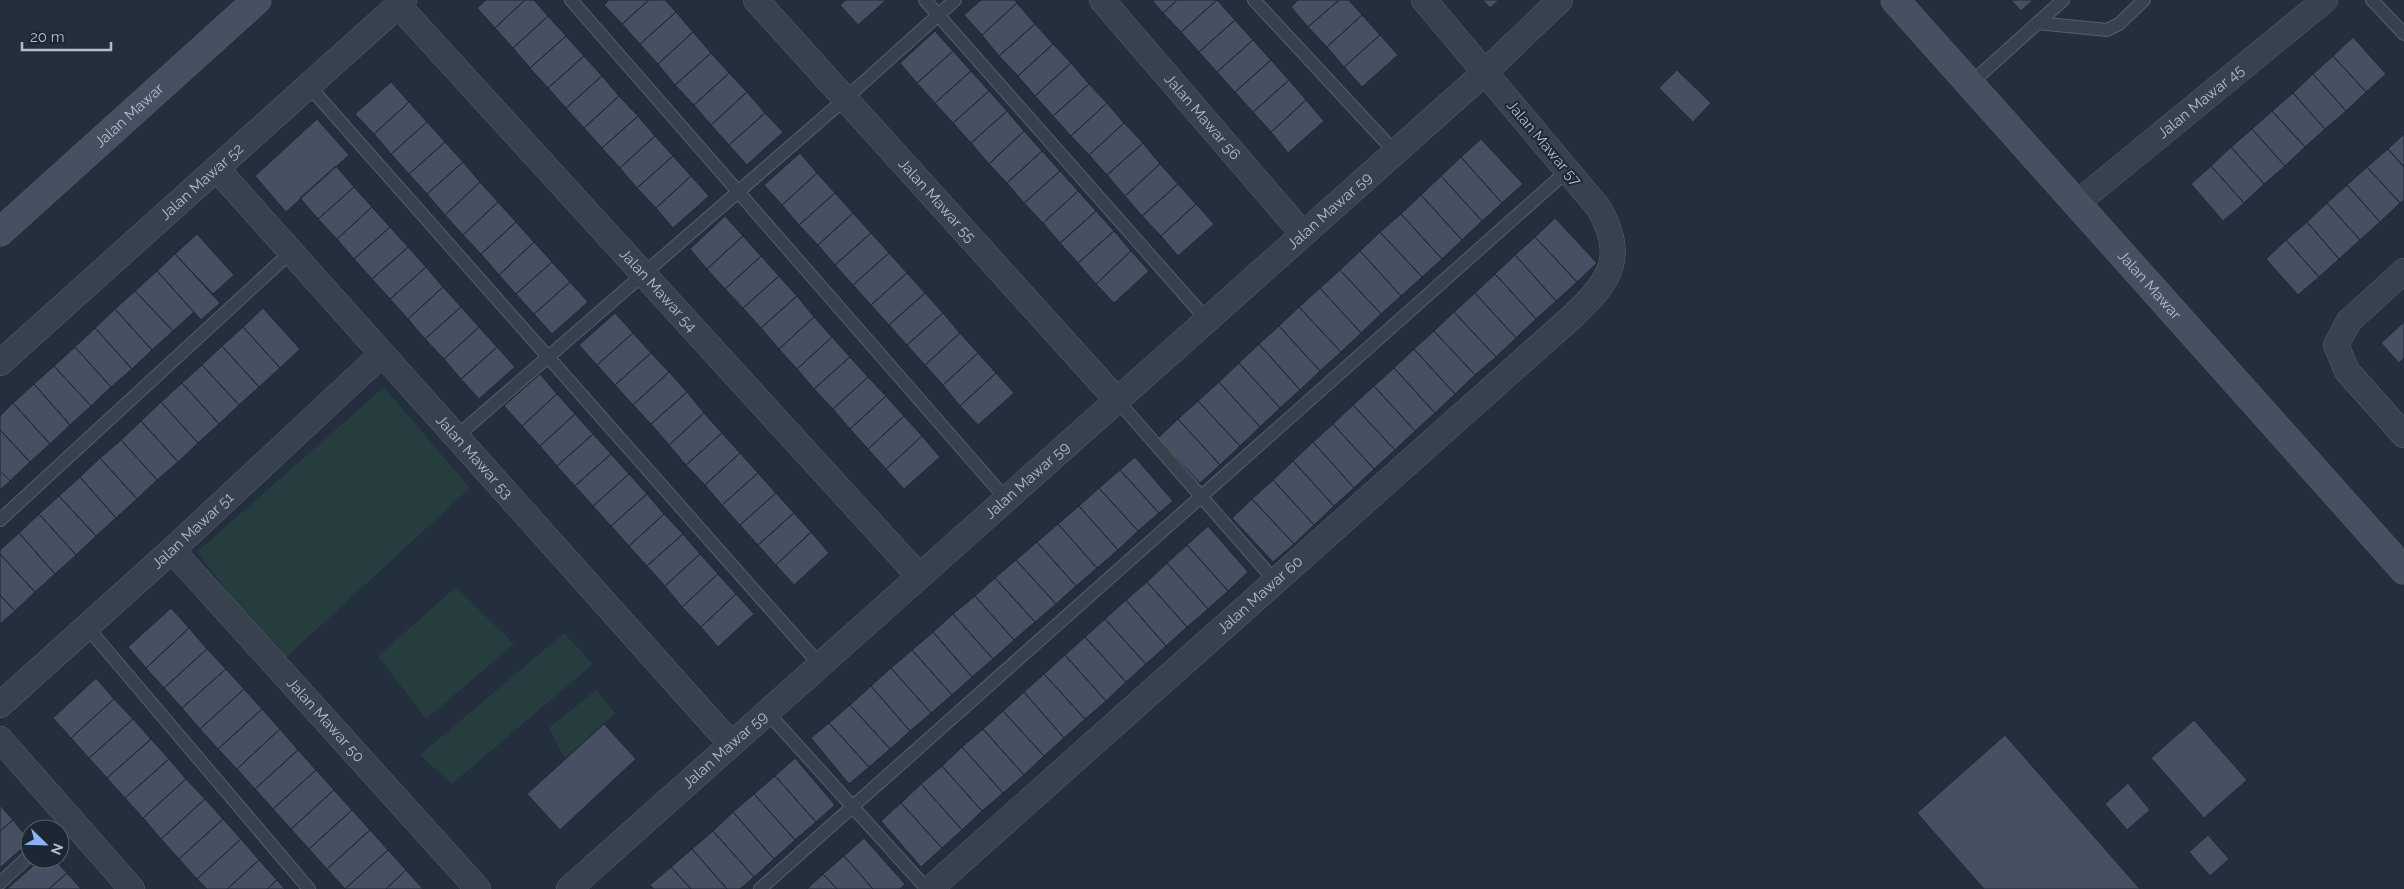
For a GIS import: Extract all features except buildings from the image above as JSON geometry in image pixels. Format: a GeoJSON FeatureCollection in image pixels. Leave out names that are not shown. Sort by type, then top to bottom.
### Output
{"type":"FeatureCollection","features":[{"type":"Feature","properties":{"kind":"street","name":"Jalan Mawar"},"geometry":{"type":"LineString","coordinates":[[0,232],[257,0]]}},
{"type":"Feature","properties":{"kind":"street","name":"Jalan Mawar 55"},"geometry":{"type":"LineString","coordinates":[[756,0],[1117,400]]}},
{"type":"Feature","properties":{"kind":"street","name":"Jalan Mawar 56"},"geometry":{"type":"LineString","coordinates":[[1102,0],[1303,234]]}},
{"type":"Feature","properties":{"kind":"street","name":"Jalan Mawar 57"},"geometry":{"type":"LineString","coordinates":[[1424,0],[1598,207],[1608,225],[1613,245],[1608,272],[1603,285],[1590,300]]}},
{"type":"Feature","properties":{"kind":"street","name":"Jalan Mawar 59"},"geometry":{"type":"LineString","coordinates":[[569,889],[1395,152],[1560,0]]}},
{"type":"Feature","properties":{"kind":"street","name":"Jalan Mawar"},"geometry":{"type":"LineString","coordinates":[[1895,0],[2404,570]]}},
{"type":"Feature","properties":{"kind":"street","name":"Jalan Mawar 45"},"geometry":{"type":"LineString","coordinates":[[2077,203],[2325,0]]}},
{"type":"Feature","properties":{"kind":"street","name":"Jalan Mawar 52"},"geometry":{"type":"LineString","coordinates":[[0,363],[401,3]]}},
{"type":"Feature","properties":{"kind":"street","name":"Jalan Mawar 54"},"geometry":{"type":"LineString","coordinates":[[401,3],[919,576]]}},
{"type":"Feature","properties":{"kind":"street","name":"Jalan Mawar 53"},"geometry":{"type":"LineString","coordinates":[[217,169],[731,744]]}},
{"type":"Feature","properties":{"kind":"street"},"geometry":{"type":"LineString","coordinates":[[2404,271],[2349,321],[2336,346],[2347,371],[2404,435]]}},
{"type":"Feature","properties":{"kind":"street","name":"Jalan Mawar 60"},"geometry":{"type":"LineString","coordinates":[[928,889],[1590,300]]}},
{"type":"Feature","properties":{"kind":"street","name":"Jalan Mawar 51"},"geometry":{"type":"LineString","coordinates":[[0,704],[172,550],[382,354]]}},
{"type":"Feature","properties":{"kind":"street","name":"Jalan Mawar 50"},"geometry":{"type":"LineString","coordinates":[[172,550],[478,889]]}},
{"type":"Feature","properties":{"kind":"street"},"geometry":{"type":"LineString","coordinates":[[0,739],[61,819]]}},
{"type":"Feature","properties":{"kind":"street"},"geometry":{"type":"LineString","coordinates":[[70,829],[132,889]]}},
{"type":"Feature","properties":{"kind":"lane"},"geometry":{"type":"LineString","coordinates":[[571,0],[1006,499]]}},
{"type":"Feature","properties":{"kind":"lane"},"geometry":{"type":"LineString","coordinates":[[925,0],[1207,320]]}},
{"type":"Feature","properties":{"kind":"lane"},"geometry":{"type":"LineString","coordinates":[[456,437],[739,192],[955,0]]}},
{"type":"Feature","properties":{"kind":"lane"},"geometry":{"type":"LineString","coordinates":[[1254,0],[1395,152]]}},
{"type":"Feature","properties":{"kind":"lane"},"geometry":{"type":"LineString","coordinates":[[1970,84],[2063,0]]}},
{"type":"Feature","properties":{"kind":"lane"},"geometry":{"type":"LineString","coordinates":[[2037,23],[2107,30],[2119,24],[2144,0]]}},
{"type":"Feature","properties":{"kind":"lane"},"geometry":{"type":"LineString","coordinates":[[2372,0],[2404,34]]}},
{"type":"Feature","properties":{"kind":"lane"},"geometry":{"type":"LineString","coordinates":[[308,86],[820,665]]}},
{"type":"Feature","properties":{"kind":"lane"},"geometry":{"type":"LineString","coordinates":[[760,889],[1567,171]]}},
{"type":"Feature","properties":{"kind":"lane"},"geometry":{"type":"LineString","coordinates":[[0,520],[291,252]]}},
{"type":"Feature","properties":{"kind":"lane"},"geometry":{"type":"LineString","coordinates":[[1117,400],[1276,581]]}},
{"type":"Feature","properties":{"kind":"lane"},"geometry":{"type":"LineString","coordinates":[[87,627],[308,889]]}},
{"type":"Feature","properties":{"kind":"lane"},"geometry":{"type":"LineString","coordinates":[[767,712],[928,889]]}},
{"type":"Feature","properties":{"kind":"lane"},"geometry":{"type":"LineString","coordinates":[[0,883],[20,864]]}},
{"type":"Feature","properties":{"kind":"green space"},"geometry":{"type":"Polygon","coordinates":[[[384,387],[470,488],[281,662],[197,552],[384,387]]]}},
{"type":"Feature","properties":{"kind":"green space"},"geometry":{"type":"Polygon","coordinates":[[[456,587],[514,644],[426,719],[378,656],[456,587]]]}},
{"type":"Feature","properties":{"kind":"green space"},"geometry":{"type":"Polygon","coordinates":[[[564,633],[593,664],[452,784],[420,755],[564,633]]]}},
{"type":"Feature","properties":{"kind":"green space"},"geometry":{"type":"Polygon","coordinates":[[[596,690],[615,713],[565,759],[549,728],[596,690]]]}}]}
